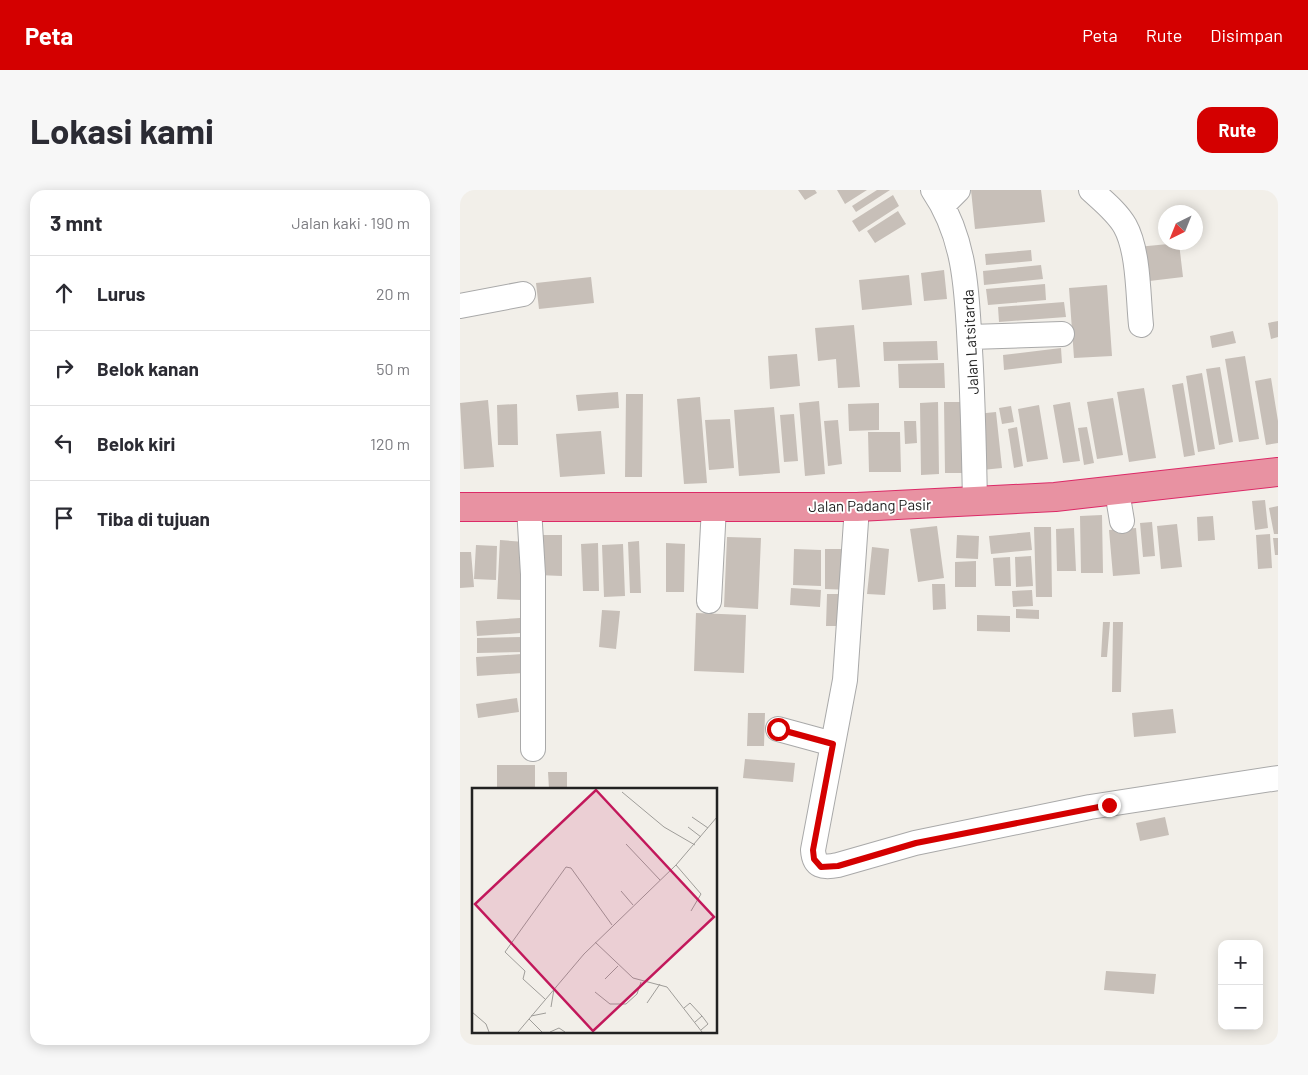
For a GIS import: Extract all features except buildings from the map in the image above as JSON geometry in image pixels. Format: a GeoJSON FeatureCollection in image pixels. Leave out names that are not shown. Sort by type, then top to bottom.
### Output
{"type":"FeatureCollection","features":[{"type":"Feature","properties":{"kind":"highway","name":"Jalan Padang Pasir"},"geometry":{"type":"LineString","coordinates":[[460,506],[529,508],[857,507],[975,502],[1117,491],[1278,472]]}},
{"type":"Feature","properties":{"kind":"street"},"geometry":{"type":"LineString","coordinates":[[1091,190],[1126,227],[1134,260],[1141,325]]}},
{"type":"Feature","properties":{"kind":"street","name":"Jalan Latsitarda"},"geometry":{"type":"LineString","coordinates":[[945,195],[964,266],[970,336],[975,502]]}},
{"type":"Feature","properties":{"kind":"street"},"geometry":{"type":"LineString","coordinates":[[460,306],[523,294]]}},
{"type":"Feature","properties":{"kind":"street"},"geometry":{"type":"LineString","coordinates":[[970,336],[1062,334]]}},
{"type":"Feature","properties":{"kind":"street"},"geometry":{"type":"LineString","coordinates":[[1117,491],[1122,521]]}},
{"type":"Feature","properties":{"kind":"street"},"geometry":{"type":"LineString","coordinates":[[709,601],[714,507]]}},
{"type":"Feature","properties":{"kind":"street"},"geometry":{"type":"LineString","coordinates":[[857,507],[849,650],[813,850],[815,862],[825,868],[916,843],[1090,807],[1278,778]]}},
{"type":"Feature","properties":{"kind":"street"},"geometry":{"type":"LineString","coordinates":[[529,508],[533,574],[533,749]]}},
{"type":"Feature","properties":{"kind":"street"},"geometry":{"type":"LineString","coordinates":[[778,729],[833,744]]}},
{"type":"Feature","properties":{"kind":"route"},"geometry":{"type":"LineString","coordinates":[[778,729],[833,744],[813,850],[815,862],[825,868],[838,866],[916,843],[1090,807],[1109,805]]}}]}
